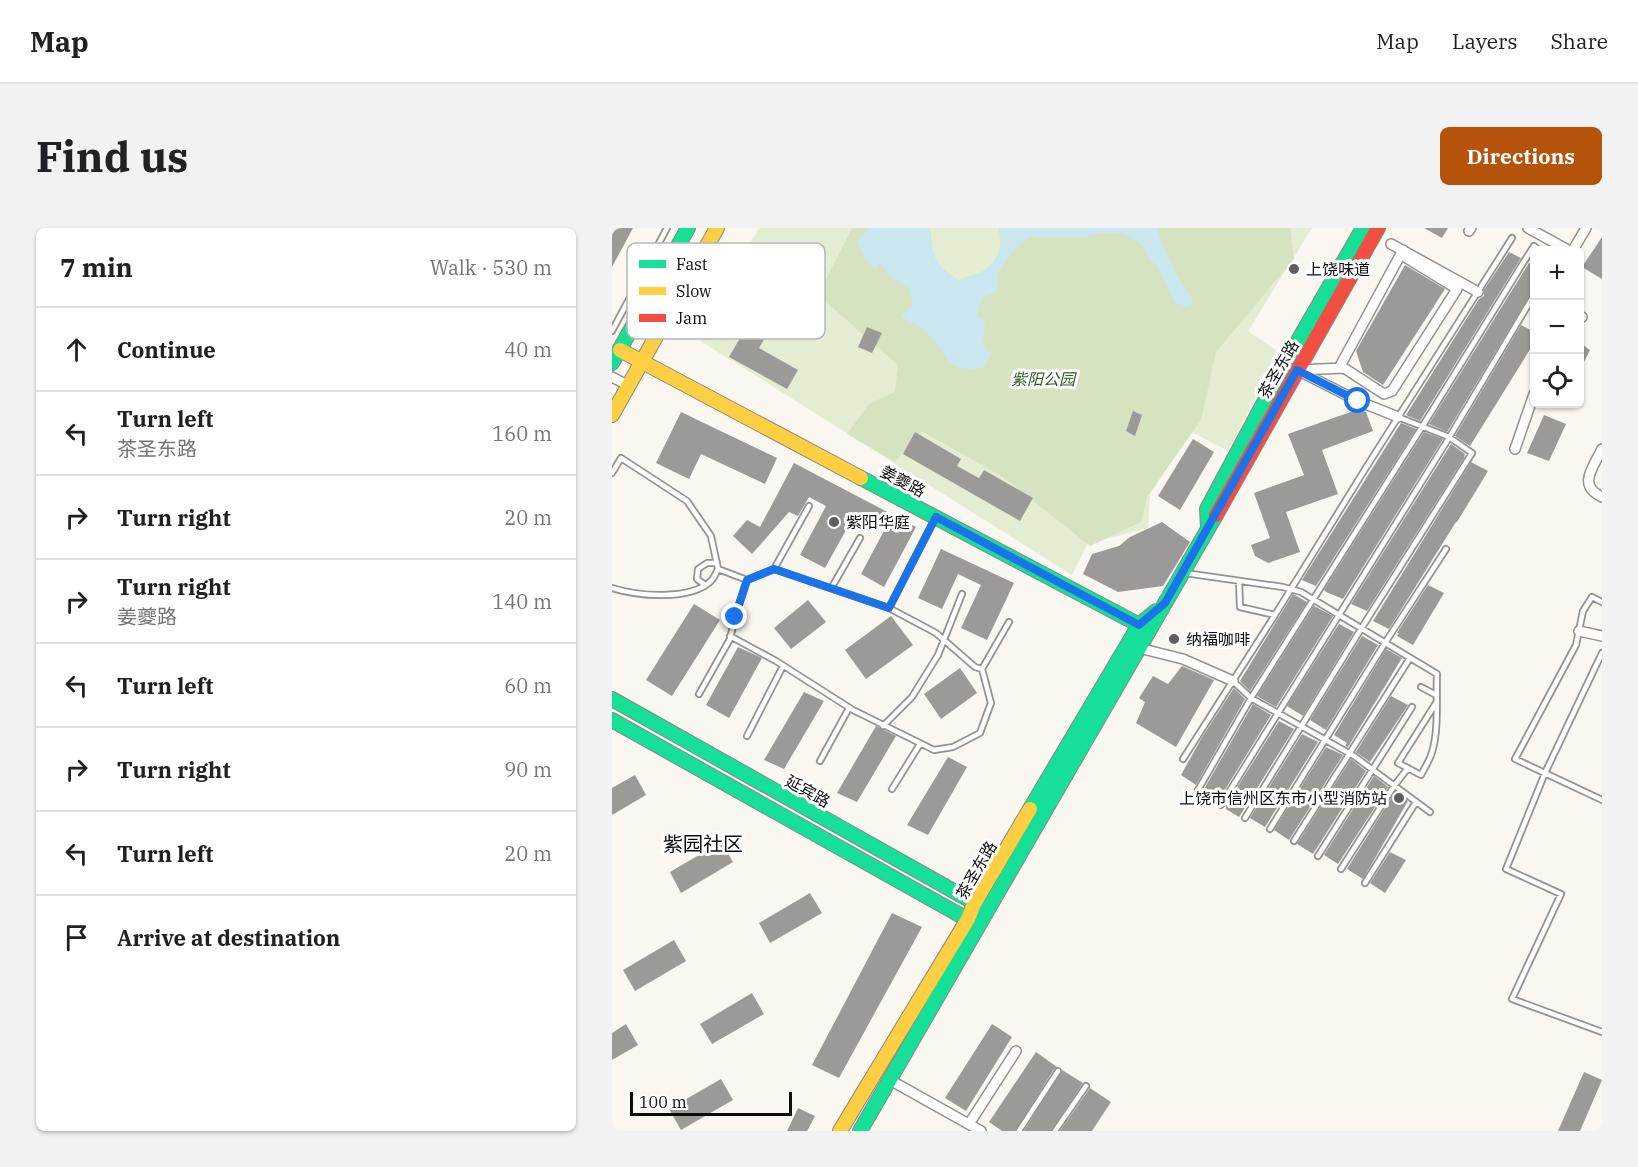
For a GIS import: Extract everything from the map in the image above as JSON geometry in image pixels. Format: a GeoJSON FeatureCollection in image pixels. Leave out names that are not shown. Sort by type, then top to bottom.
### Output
{"type":"FeatureCollection","features":[{"type":"Feature","properties":{"kind":"main road"},"geometry":{"type":"LineString","coordinates":[[680,243],[688,228]]}},
{"type":"Feature","properties":{"kind":"main road"},"geometry":{"type":"LineString","coordinates":[[708,243],[717,228]]}},
{"type":"Feature","properties":{"kind":"main road","name":"茶圣东路"},"geometry":{"type":"LineString","coordinates":[[860,1131],[890,1080],[973,923],[974,904],[1144,628],[1165,603],[1183,573],[1363,228]]}},
{"type":"Feature","properties":{"kind":"main road","name":"茶圣东路"},"geometry":{"type":"LineString","coordinates":[[1291,368],[1378,228]]}},
{"type":"Feature","properties":{"kind":"main road"},"geometry":{"type":"LineString","coordinates":[[612,363],[627,337]]}},
{"type":"Feature","properties":{"kind":"main road"},"geometry":{"type":"LineString","coordinates":[[612,415],[653,339]]}},
{"type":"Feature","properties":{"kind":"main road","name":"姜夔路"},"geometry":{"type":"LineString","coordinates":[[620,350],[1144,628]]}},
{"type":"Feature","properties":{"kind":"main road","name":"茶圣东路"},"geometry":{"type":"LineString","coordinates":[[840,1131],[973,923],[989,910],[1138,648],[1144,628]]}},
{"type":"Feature","properties":{"kind":"main road","name":"延宾路"},"geometry":{"type":"LineString","coordinates":[[612,699],[974,904],[989,910]]}},
{"type":"Feature","properties":{"kind":"main road","name":"延宾路"},"geometry":{"type":"LineString","coordinates":[[612,720],[973,923]]}},
{"type":"Feature","properties":{"kind":"street"},"geometry":{"type":"LineString","coordinates":[[1528,228],[1561,246]]}},
{"type":"Feature","properties":{"kind":"street"},"geometry":{"type":"LineString","coordinates":[[1575,246],[1586,228]]}},
{"type":"Feature","properties":{"kind":"street"},"geometry":{"type":"LineString","coordinates":[[1391,244],[1478,292]]}},
{"type":"Feature","properties":{"kind":"street"},"geometry":{"type":"LineString","coordinates":[[1291,368],[1344,368],[1384,394],[1392,391],[1457,289],[1405,257],[1402,250]]}},
{"type":"Feature","properties":{"kind":"street"},"geometry":{"type":"LineString","coordinates":[[1339,368],[1402,250]]}},
{"type":"Feature","properties":{"kind":"street"},"geometry":{"type":"LineString","coordinates":[[1291,368],[1358,401],[1398,417]]}},
{"type":"Feature","properties":{"kind":"street"},"geometry":{"type":"LineString","coordinates":[[612,377],[629,386]]}},
{"type":"Feature","properties":{"kind":"street"},"geometry":{"type":"LineString","coordinates":[[1515,449],[1530,406]]}},
{"type":"Feature","properties":{"kind":"street"},"geometry":{"type":"LineString","coordinates":[[1602,449],[1587,479],[1588,486],[1602,497]]}},
{"type":"Feature","properties":{"kind":"street"},"geometry":{"type":"LineString","coordinates":[[1579,631],[1602,636]]}},
{"type":"Feature","properties":{"kind":"street"},"geometry":{"type":"LineString","coordinates":[[1138,648],[1183,659],[1233,681]]}},
{"type":"Feature","properties":{"kind":"street"},"geometry":{"type":"LineString","coordinates":[[969,1124],[1016,1051]]}},
{"type":"Feature","properties":{"kind":"street"},"geometry":{"type":"LineString","coordinates":[[890,1080],[981,1131]]}},
{"type":"Feature","properties":{"kind":"lane"},"geometry":{"type":"LineString","coordinates":[[659,243],[667,228]]}},
{"type":"Feature","properties":{"kind":"lane"},"geometry":{"type":"LineString","coordinates":[[1183,759],[1512,238]]}},
{"type":"Feature","properties":{"kind":"lane"},"geometry":{"type":"LineString","coordinates":[[1198,790],[1251,698],[1530,252]]}},
{"type":"Feature","properties":{"kind":"lane"},"geometry":{"type":"LineString","coordinates":[[1221,805],[1531,300]]}},
{"type":"Feature","properties":{"kind":"lane"},"geometry":{"type":"LineString","coordinates":[[612,331],[627,303]]}},
{"type":"Feature","properties":{"kind":"lane"},"geometry":{"type":"LineString","coordinates":[[1245,818],[1472,453],[1449,437],[1398,417]]}},
{"type":"Feature","properties":{"kind":"lane"},"geometry":{"type":"LineString","coordinates":[[612,473],[621,458],[687,501],[711,536],[718,566],[712,581],[696,590],[663,596],[631,594],[612,588]]}},
{"type":"Feature","properties":{"kind":"lane"},"geometry":{"type":"LineString","coordinates":[[705,585],[698,579],[698,569],[706,563],[718,566],[747,580],[774,569],[809,506]]}},
{"type":"Feature","properties":{"kind":"lane"},"geometry":{"type":"LineString","coordinates":[[889,608],[936,517]]}},
{"type":"Feature","properties":{"kind":"lane"},"geometry":{"type":"LineString","coordinates":[[832,587],[861,538]]}},
{"type":"Feature","properties":{"kind":"lane"},"geometry":{"type":"LineString","coordinates":[[1270,829],[1446,549]]}},
{"type":"Feature","properties":{"kind":"lane"},"geometry":{"type":"LineString","coordinates":[[774,569],[889,608],[936,633],[975,667],[982,669]]}},
{"type":"Feature","properties":{"kind":"lane"},"geometry":{"type":"LineString","coordinates":[[1183,573],[1301,592],[1437,674],[1436,703],[1432,754],[1421,774],[1398,763],[1436,703]]}},
{"type":"Feature","properties":{"kind":"lane"},"geometry":{"type":"LineString","coordinates":[[699,694],[730,636],[747,580]]}},
{"type":"Feature","properties":{"kind":"lane"},"geometry":{"type":"LineString","coordinates":[[1239,581],[1240,607],[1275,615]]}},
{"type":"Feature","properties":{"kind":"lane"},"geometry":{"type":"LineString","coordinates":[[883,726],[912,697],[938,655],[962,594]]}},
{"type":"Feature","properties":{"kind":"lane"},"geometry":{"type":"LineString","coordinates":[[1602,602],[1592,597],[1583,611],[1576,645],[1515,759],[1602,800]]}},
{"type":"Feature","properties":{"kind":"lane"},"geometry":{"type":"LineString","coordinates":[[730,636],[849,708],[934,750],[953,747],[980,733],[991,703],[982,669],[1009,622]]}},
{"type":"Feature","properties":{"kind":"lane"},"geometry":{"type":"LineString","coordinates":[[1602,653],[1545,773],[1506,869],[1561,894],[1512,999],[1602,1032]]}},
{"type":"Feature","properties":{"kind":"lane"},"geometry":{"type":"LineString","coordinates":[[1294,841],[1410,658]]}},
{"type":"Feature","properties":{"kind":"lane"},"geometry":{"type":"LineString","coordinates":[[747,736],[783,666]]}},
{"type":"Feature","properties":{"kind":"lane"},"geometry":{"type":"LineString","coordinates":[[1233,681],[1251,698],[1349,753],[1430,812]]}},
{"type":"Feature","properties":{"kind":"lane"},"geometry":{"type":"LineString","coordinates":[[1421,687],[1436,695]]}},
{"type":"Feature","properties":{"kind":"lane"},"geometry":{"type":"LineString","coordinates":[[1318,856],[1412,707]]}},
{"type":"Feature","properties":{"kind":"lane"},"geometry":{"type":"LineString","coordinates":[[820,761],[849,708]]}},
{"type":"Feature","properties":{"kind":"lane"},"geometry":{"type":"LineString","coordinates":[[892,789],[920,744]]}},
{"type":"Feature","properties":{"kind":"lane"},"geometry":{"type":"LineString","coordinates":[[1341,869],[1408,768]]}},
{"type":"Feature","properties":{"kind":"lane"},"geometry":{"type":"LineString","coordinates":[[1365,883],[1416,802]]}},
{"type":"Feature","properties":{"kind":"lane"},"geometry":{"type":"LineString","coordinates":[[1019,1131],[1058,1071]]}},
{"type":"Feature","properties":{"kind":"lane"},"geometry":{"type":"LineString","coordinates":[[1055,1131],[1086,1086]]}},
{"type":"Feature","properties":{"kind":"green space","name":"紫阳公园"},"geometry":{"type":"Polygon","coordinates":[[[759,228],[1312,228],[1248,331],[1276,350],[1266,376],[1228,451],[1190,431],[1150,494],[1148,528],[1087,544],[1072,575],[697,339],[825,339],[825,243],[750,243],[759,228]]]}},
{"type":"Feature","properties":{"kind":"green space","name":"紫阳公园"},"geometry":{"type":"Polygon","coordinates":[[[852,228],[930,228],[932,247],[939,265],[959,281],[984,271],[994,261],[1000,242],[998,228],[1290,228],[1294,259],[1216,352],[1201,420],[1147,497],[1141,522],[1090,546],[1006,479],[922,431],[895,462],[847,434],[869,404],[895,392],[898,365],[825,301],[825,281],[852,228]]]}},
{"type":"Feature","properties":{"kind":"water"},"geometry":{"type":"Polygon","coordinates":[[[869,228],[930,228],[936,259],[944,270],[959,281],[984,271],[998,256],[1001,242],[998,228],[1157,228],[1164,248],[1193,304],[1186,307],[1175,302],[1158,269],[1140,244],[1122,233],[1100,233],[1082,238],[1028,237],[1011,254],[998,272],[997,292],[983,297],[977,316],[985,322],[983,341],[985,350],[989,352],[994,350],[982,368],[961,368],[949,361],[926,332],[901,316],[913,305],[909,289],[888,275],[880,263],[876,269],[865,261],[857,240],[869,228]]]}},
{"type":"Feature","properties":{"kind":"building"},"geometry":{"type":"Polygon","coordinates":[[[612,228],[633,228],[612,267],[612,228]]]}},
{"type":"Feature","properties":{"kind":"building"},"geometry":{"type":"Polygon","coordinates":[[[1424,228],[1448,228],[1442,238],[1424,228]]]}},
{"type":"Feature","properties":{"kind":"building"},"geometry":{"type":"Polygon","coordinates":[[[1602,237],[1602,279],[1584,268],[1584,264],[1602,237]]]}},
{"type":"Feature","properties":{"kind":"building"},"geometry":{"type":"Polygon","coordinates":[[[1509,252],[1521,258],[1420,421],[1406,415],[1479,299],[1484,296],[1484,290],[1509,252]]]}},
{"type":"Feature","properties":{"kind":"building"},"geometry":{"type":"Polygon","coordinates":[[[1530,264],[1530,295],[1447,432],[1429,424],[1530,264]]]}},
{"type":"Feature","properties":{"kind":"building"},"geometry":{"type":"Polygon","coordinates":[[[1405,265],[1445,289],[1383,385],[1363,372],[1356,351],[1405,265]]]}},
{"type":"Feature","properties":{"kind":"building"},"geometry":{"type":"Polygon","coordinates":[[[1521,325],[1530,330],[1530,349],[1470,446],[1455,436],[1521,325]]]}},
{"type":"Feature","properties":{"kind":"building"},"geometry":{"type":"Polygon","coordinates":[[[867,327],[882,333],[872,353],[858,347],[867,327]]]}},
{"type":"Feature","properties":{"kind":"building"},"geometry":{"type":"Polygon","coordinates":[[[739,339],[764,339],[759,348],[798,370],[787,389],[729,357],[739,339]]]}},
{"type":"Feature","properties":{"kind":"building"},"geometry":{"type":"Polygon","coordinates":[[[1584,346],[1590,350],[1584,362],[1584,346]]]}},
{"type":"Feature","properties":{"kind":"building"},"geometry":{"type":"Polygon","coordinates":[[[1359,409],[1366,412],[1373,431],[1322,450],[1338,494],[1286,512],[1300,552],[1268,563],[1255,556],[1251,545],[1270,538],[1254,493],[1304,475],[1288,434],[1359,409]]]}},
{"type":"Feature","properties":{"kind":"building"},"geometry":{"type":"Polygon","coordinates":[[[1133,411],[1142,415],[1135,436],[1126,431],[1133,411]]]}},
{"type":"Feature","properties":{"kind":"building"},"geometry":{"type":"Polygon","coordinates":[[[681,412],[777,458],[765,484],[701,454],[689,479],[656,463],[681,412]]]}},
{"type":"Feature","properties":{"kind":"building"},"geometry":{"type":"Polygon","coordinates":[[[1544,415],[1566,424],[1549,461],[1527,453],[1544,415]]]}},
{"type":"Feature","properties":{"kind":"building"},"geometry":{"type":"Polygon","coordinates":[[[1401,423],[1416,429],[1316,586],[1302,580],[1401,423]]]}},
{"type":"Feature","properties":{"kind":"building"},"geometry":{"type":"Polygon","coordinates":[[[915,432],[961,459],[957,466],[979,478],[984,470],[1033,498],[1020,521],[903,454],[915,432]]]}},
{"type":"Feature","properties":{"kind":"building"},"geometry":{"type":"Polygon","coordinates":[[[1424,432],[1443,439],[1343,599],[1326,592],[1324,590],[1424,432]]]}},
{"type":"Feature","properties":{"kind":"building"},"geometry":{"type":"Polygon","coordinates":[[[1193,439],[1214,452],[1180,510],[1158,496],[1193,439]]]}},
{"type":"Feature","properties":{"kind":"building"},"geometry":{"type":"Polygon","coordinates":[[[1451,444],[1465,454],[1464,458],[1367,611],[1351,604],[1451,444]]]}},
{"type":"Feature","properties":{"kind":"building"},"geometry":{"type":"Polygon","coordinates":[[[1471,462],[1488,471],[1457,522],[1389,629],[1373,621],[1471,462]]]}},
{"type":"Feature","properties":{"kind":"building","name":"紫阳华庭"},"geometry":{"type":"Polygon","coordinates":[[[794,463],[916,527],[884,587],[861,574],[886,527],[856,512],[825,568],[800,555],[826,506],[809,497],[798,516],[789,512],[752,554],[733,536],[747,520],[760,527],[794,463]]]}},
{"type":"Feature","properties":{"kind":"building"},"geometry":{"type":"Polygon","coordinates":[[[1162,522],[1190,542],[1163,586],[1118,592],[1083,574],[1092,554],[1119,546],[1130,537],[1162,522]]]}},
{"type":"Feature","properties":{"kind":"building","name":"紫阳华庭"},"geometry":{"type":"Polygon","coordinates":[[[941,549],[1014,583],[987,640],[961,628],[981,585],[958,574],[942,609],[918,598],[941,549]]]}},
{"type":"Feature","properties":{"kind":"building"},"geometry":{"type":"Polygon","coordinates":[[[1428,585],[1444,593],[1413,645],[1397,636],[1399,633],[1397,633],[1428,585]]]}},
{"type":"Feature","properties":{"kind":"building"},"geometry":{"type":"Polygon","coordinates":[[[1293,594],[1307,602],[1250,691],[1240,681],[1293,594]]]}},
{"type":"Feature","properties":{"kind":"building"},"geometry":{"type":"Polygon","coordinates":[[[808,600],[826,622],[791,649],[774,628],[808,600]]]}},
{"type":"Feature","properties":{"kind":"building"},"geometry":{"type":"Polygon","coordinates":[[[694,604],[720,620],[672,696],[646,680],[694,604]]]}},
{"type":"Feature","properties":{"kind":"building"},"geometry":{"type":"Polygon","coordinates":[[[1314,606],[1333,616],[1276,707],[1257,696],[1314,606]]]}},
{"type":"Feature","properties":{"kind":"building"},"geometry":{"type":"Polygon","coordinates":[[[891,616],[913,645],[866,679],[845,650],[891,616]]]}},
{"type":"Feature","properties":{"kind":"building"},"geometry":{"type":"Polygon","coordinates":[[[1339,624],[1354,632],[1303,716],[1287,706],[1339,624]]]}},
{"type":"Feature","properties":{"kind":"building"},"geometry":{"type":"Polygon","coordinates":[[[1362,636],[1378,645],[1326,730],[1310,720],[1362,636]]]}},
{"type":"Feature","properties":{"kind":"building"},"geometry":{"type":"Polygon","coordinates":[[[738,647],[762,658],[729,718],[706,705],[738,647]]]}},
{"type":"Feature","properties":{"kind":"building"},"geometry":{"type":"Polygon","coordinates":[[[1386,649],[1402,658],[1348,747],[1345,746],[1347,743],[1334,735],[1386,649]]]}},
{"type":"Feature","properties":{"kind":"building"},"geometry":{"type":"Polygon","coordinates":[[[1182,666],[1214,680],[1176,747],[1136,723],[1145,702],[1139,698],[1153,676],[1168,684],[1182,666]]]}},
{"type":"Feature","properties":{"kind":"building"},"geometry":{"type":"Polygon","coordinates":[[[960,668],[977,693],[941,719],[924,694],[960,668]]]}},
{"type":"Feature","properties":{"kind":"building"},"geometry":{"type":"Polygon","coordinates":[[[1234,688],[1245,699],[1196,785],[1181,775],[1234,688]]]}},
{"type":"Feature","properties":{"kind":"building"},"geometry":{"type":"Polygon","coordinates":[[[804,692],[824,701],[784,769],[764,760],[804,692]]]}},
{"type":"Feature","properties":{"kind":"building"},"geometry":{"type":"Polygon","coordinates":[[[1391,696],[1408,705],[1370,762],[1356,752],[1391,696]]]}},
{"type":"Feature","properties":{"kind":"building"},"geometry":{"type":"Polygon","coordinates":[[[1253,704],[1271,715],[1218,801],[1204,789],[1253,704]]]}},
{"type":"Feature","properties":{"kind":"building"},"geometry":{"type":"Polygon","coordinates":[[[1279,721],[1294,729],[1239,817],[1226,809],[1226,805],[1279,721]]]}},
{"type":"Feature","properties":{"kind":"building"},"geometry":{"type":"Polygon","coordinates":[[[876,726],[896,736],[857,802],[837,793],[876,726]]]}},
{"type":"Feature","properties":{"kind":"building"},"geometry":{"type":"Polygon","coordinates":[[[1302,734],[1318,742],[1265,827],[1250,818],[1302,734]]]}},
{"type":"Feature","properties":{"kind":"building"},"geometry":{"type":"Polygon","coordinates":[[[1326,747],[1343,755],[1289,840],[1274,830],[1326,747]]]}},
{"type":"Feature","properties":{"kind":"building"},"geometry":{"type":"Polygon","coordinates":[[[948,757],[967,767],[928,835],[907,825],[948,757]]]}},
{"type":"Feature","properties":{"kind":"building"},"geometry":{"type":"Polygon","coordinates":[[[1351,759],[1366,771],[1313,854],[1297,844],[1351,759]]]}},
{"type":"Feature","properties":{"kind":"building"},"geometry":{"type":"Polygon","coordinates":[[[635,775],[646,795],[612,815],[612,788],[635,775]]]}},
{"type":"Feature","properties":{"kind":"building"},"geometry":{"type":"Polygon","coordinates":[[[1374,776],[1388,787],[1338,864],[1324,855],[1374,776]]]}},
{"type":"Feature","properties":{"kind":"building"},"geometry":{"type":"Polygon","coordinates":[[[1395,792],[1408,801],[1363,879],[1347,869],[1395,792]]]}},
{"type":"Feature","properties":{"kind":"building"},"geometry":{"type":"Polygon","coordinates":[[[721,842],[733,862],[681,893],[670,872],[721,842]]]}},
{"type":"Feature","properties":{"kind":"building"},"geometry":{"type":"Polygon","coordinates":[[[1390,852],[1406,860],[1385,893],[1370,883],[1390,852]]]}},
{"type":"Feature","properties":{"kind":"building"},"geometry":{"type":"Polygon","coordinates":[[[810,893],[822,913],[770,943],[759,923],[810,893]]]}},
{"type":"Feature","properties":{"kind":"building"},"geometry":{"type":"Polygon","coordinates":[[[892,913],[922,927],[839,1078],[812,1065],[892,913]]]}},
{"type":"Feature","properties":{"kind":"building"},"geometry":{"type":"Polygon","coordinates":[[[674,940],[686,961],[635,991],[623,970],[674,940]]]}},
{"type":"Feature","properties":{"kind":"building"},"geometry":{"type":"Polygon","coordinates":[[[752,993],[764,1014],[712,1044],[700,1024],[752,993]]]}},
{"type":"Feature","properties":{"kind":"building"},"geometry":{"type":"Polygon","coordinates":[[[626,1024],[638,1045],[612,1060],[612,1033],[626,1024]]]}},
{"type":"Feature","properties":{"kind":"building"},"geometry":{"type":"Polygon","coordinates":[[[992,1024],[1012,1037],[966,1111],[945,1098],[992,1024]]]}},
{"type":"Feature","properties":{"kind":"building"},"geometry":{"type":"Polygon","coordinates":[[[1036,1052],[1057,1067],[1015,1131],[1002,1131],[989,1122],[1036,1052]]]}},
{"type":"Feature","properties":{"kind":"building"},"geometry":{"type":"Polygon","coordinates":[[[1062,1070],[1083,1083],[1051,1131],[1024,1131],[1062,1070]]]}},
{"type":"Feature","properties":{"kind":"building"},"geometry":{"type":"Polygon","coordinates":[[[1584,1072],[1602,1080],[1580,1131],[1558,1131],[1584,1072]]]}},
{"type":"Feature","properties":{"kind":"building"},"geometry":{"type":"Polygon","coordinates":[[[721,1079],[733,1100],[681,1130],[669,1109],[721,1079]]]}},
{"type":"Feature","properties":{"kind":"building"},"geometry":{"type":"Polygon","coordinates":[[[1090,1088],[1111,1102],[1092,1131],[1060,1131],[1090,1088]]]}},
{"type":"Feature","properties":{"kind":"building"},"geometry":{"type":"Polygon","coordinates":[[[798,1108],[815,1116],[807,1131],[787,1131],[798,1108]]]}},
{"type":"Feature","properties":{"kind":"traffic: fast"},"geometry":{"type":"LineString","coordinates":[[680,243],[688,228]]}},
{"type":"Feature","properties":{"kind":"traffic: fast"},"geometry":{"type":"LineString","coordinates":[[1208,527],[1207,509],[1284,365],[1363,228]]}},
{"type":"Feature","properties":{"kind":"traffic: fast"},"geometry":{"type":"LineString","coordinates":[[612,363],[627,336]]}},
{"type":"Feature","properties":{"kind":"traffic: fast"},"geometry":{"type":"LineString","coordinates":[[861,478],[1147,629]]}},
{"type":"Feature","properties":{"kind":"traffic: fast"},"geometry":{"type":"LineString","coordinates":[[860,1131],[1216,515]]}},
{"type":"Feature","properties":{"kind":"traffic: fast"},"geometry":{"type":"LineString","coordinates":[[1030,809],[1139,625],[1156,611]]}},
{"type":"Feature","properties":{"kind":"traffic: fast"},"geometry":{"type":"LineString","coordinates":[[612,699],[982,907]]}},
{"type":"Feature","properties":{"kind":"traffic: fast"},"geometry":{"type":"LineString","coordinates":[[612,720],[974,923]]}},
{"type":"Feature","properties":{"kind":"traffic: slow"},"geometry":{"type":"LineString","coordinates":[[709,243],[717,228]]}},
{"type":"Feature","properties":{"kind":"traffic: slow"},"geometry":{"type":"LineString","coordinates":[[612,415],[655,339]]}},
{"type":"Feature","properties":{"kind":"traffic: slow"},"geometry":{"type":"LineString","coordinates":[[620,350],[861,478]]}},
{"type":"Feature","properties":{"kind":"traffic: slow"},"geometry":{"type":"LineString","coordinates":[[840,1131],[968,919],[974,904],[1030,809]]}},
{"type":"Feature","properties":{"kind":"traffic: jam"},"geometry":{"type":"LineString","coordinates":[[1216,515],[1378,228]]}},
{"type":"Feature","properties":{"kind":"place","name":"上饶味道"},"geometry":{"type":"Point","coordinates":[1294,269]}},
{"type":"Feature","properties":{"kind":"place","name":"紫阳华庭"},"geometry":{"type":"Point","coordinates":[834,522]}},
{"type":"Feature","properties":{"kind":"place","name":"纳福咖啡"},"geometry":{"type":"Point","coordinates":[1174,639]}},
{"type":"Feature","properties":{"kind":"place","name":"上饶市信州区东市小型消防站"},"geometry":{"type":"Point","coordinates":[1399,798]}},
{"type":"Feature","properties":{"kind":"district","name":"紫园社区"},"geometry":{"type":"Point","coordinates":[703,843]}},
{"type":"Feature","properties":{"kind":"route"},"geometry":{"type":"LineString","coordinates":[[735,617],[747,580],[774,569],[889,608],[936,517],[1139,625],[1165,603],[1297,370],[1358,401]]}}]}
